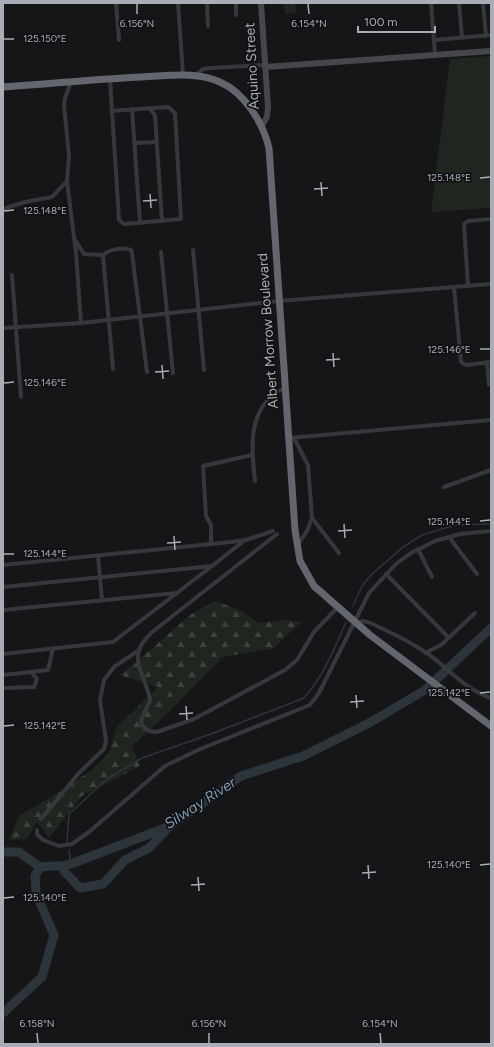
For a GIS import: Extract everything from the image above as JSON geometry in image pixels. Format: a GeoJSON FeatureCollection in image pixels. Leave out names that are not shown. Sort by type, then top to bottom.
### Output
{"type":"FeatureCollection","features":[{"type":"Feature","properties":{"kind":"highway","name":"Albert Morrow Boulevard"},"geometry":{"type":"LineString","coordinates":[[3,87],[110,79],[196,75],[213,79],[229,86],[246,103],[261,127],[269,148],[285,388],[292,438],[297,546],[300,560],[306,574],[314,586],[356,623],[491,726]]}},
{"type":"Feature","properties":{"kind":"street"},"geometry":{"type":"LineString","coordinates":[[116,3],[119,40]]}},
{"type":"Feature","properties":{"kind":"street"},"geometry":{"type":"LineString","coordinates":[[178,3],[183,75]]}},
{"type":"Feature","properties":{"kind":"street"},"geometry":{"type":"LineString","coordinates":[[207,3],[208,26]]}},
{"type":"Feature","properties":{"kind":"street"},"geometry":{"type":"LineString","coordinates":[[236,3],[236,15]]}},
{"type":"Feature","properties":{"kind":"street","name":"Aquino Street"},"geometry":{"type":"LineString","coordinates":[[261,3],[268,107],[267,117],[261,127]]}},
{"type":"Feature","properties":{"kind":"street"},"geometry":{"type":"LineString","coordinates":[[432,3],[435,54]]}},
{"type":"Feature","properties":{"kind":"street"},"geometry":{"type":"LineString","coordinates":[[459,3],[462,38]]}},
{"type":"Feature","properties":{"kind":"street"},"geometry":{"type":"LineString","coordinates":[[483,3],[486,36]]}},
{"type":"Feature","properties":{"kind":"street"},"geometry":{"type":"LineString","coordinates":[[434,40],[491,35]]}},
{"type":"Feature","properties":{"kind":"street"},"geometry":{"type":"LineString","coordinates":[[196,75],[203,69],[212,68],[265,66],[491,51]]}},
{"type":"Feature","properties":{"kind":"street"},"geometry":{"type":"LineString","coordinates":[[110,79],[111,111],[119,220],[124,224],[179,220],[182,218],[177,119],[175,113],[168,107],[111,111]]}},
{"type":"Feature","properties":{"kind":"street"},"geometry":{"type":"LineString","coordinates":[[71,82],[64,98],[68,156],[67,181],[81,323]]}},
{"type":"Feature","properties":{"kind":"street"},"geometry":{"type":"LineString","coordinates":[[149,108],[155,115],[162,221]]}},
{"type":"Feature","properties":{"kind":"street"},"geometry":{"type":"LineString","coordinates":[[132,109],[140,223]]}},
{"type":"Feature","properties":{"kind":"street"},"geometry":{"type":"LineString","coordinates":[[135,143],[156,142]]}},
{"type":"Feature","properties":{"kind":"street"},"geometry":{"type":"LineString","coordinates":[[3,209],[25,202],[52,197],[67,181]]}},
{"type":"Feature","properties":{"kind":"street"},"geometry":{"type":"LineString","coordinates":[[468,286],[464,224],[468,221],[491,219]]}},
{"type":"Feature","properties":{"kind":"street"},"geometry":{"type":"LineString","coordinates":[[73,238],[84,254],[103,255],[117,249],[131,250],[134,257],[147,372]]}},
{"type":"Feature","properties":{"kind":"street"},"geometry":{"type":"LineString","coordinates":[[193,250],[204,370]]}},
{"type":"Feature","properties":{"kind":"street"},"geometry":{"type":"LineString","coordinates":[[161,252],[166,315],[173,373]]}},
{"type":"Feature","properties":{"kind":"street"},"geometry":{"type":"LineString","coordinates":[[103,255],[113,370]]}},
{"type":"Feature","properties":{"kind":"street"},"geometry":{"type":"LineString","coordinates":[[12,275],[21,397]]}},
{"type":"Feature","properties":{"kind":"street"},"geometry":{"type":"LineString","coordinates":[[3,328],[141,318],[279,301],[491,284]]}},
{"type":"Feature","properties":{"kind":"street"},"geometry":{"type":"LineString","coordinates":[[454,287],[461,362],[466,365],[489,362],[489,385]]}},
{"type":"Feature","properties":{"kind":"street"},"geometry":{"type":"LineString","coordinates":[[255,482],[252,455],[257,413],[270,397],[285,388]]}},
{"type":"Feature","properties":{"kind":"street"},"geometry":{"type":"LineString","coordinates":[[297,546],[309,528],[312,518],[308,465],[292,438],[491,420]]}},
{"type":"Feature","properties":{"kind":"street"},"geometry":{"type":"LineString","coordinates":[[211,544],[211,525],[206,516],[203,466],[252,455]]}},
{"type":"Feature","properties":{"kind":"street"},"geometry":{"type":"LineString","coordinates":[[444,488],[491,470]]}},
{"type":"Feature","properties":{"kind":"street"},"geometry":{"type":"LineString","coordinates":[[312,518],[339,553]]}},
{"type":"Feature","properties":{"kind":"street"},"geometry":{"type":"LineString","coordinates":[[3,565],[246,540],[273,531]]}},
{"type":"Feature","properties":{"kind":"street"},"geometry":{"type":"LineString","coordinates":[[37,830],[37,834],[43,840],[59,846],[72,844],[89,832],[165,766],[198,750],[310,705],[319,694],[356,623],[369,593],[396,564],[418,550],[449,537],[460,534],[491,531]]}},
{"type":"Feature","properties":{"kind":"street"},"geometry":{"type":"LineString","coordinates":[[41,819],[79,773],[104,749],[106,741],[100,700],[104,680],[114,667],[139,650],[151,633],[277,534]]}},
{"type":"Feature","properties":{"kind":"street"},"geometry":{"type":"LineString","coordinates":[[449,537],[477,574]]}},
{"type":"Feature","properties":{"kind":"street"},"geometry":{"type":"LineString","coordinates":[[3,654],[113,642],[246,540]]}},
{"type":"Feature","properties":{"kind":"street"},"geometry":{"type":"LineString","coordinates":[[418,550],[432,577]]}},
{"type":"Feature","properties":{"kind":"street"},"geometry":{"type":"LineString","coordinates":[[98,556],[102,599]]}},
{"type":"Feature","properties":{"kind":"street"},"geometry":{"type":"LineString","coordinates":[[3,587],[212,566]]}},
{"type":"Feature","properties":{"kind":"street"},"geometry":{"type":"LineString","coordinates":[[200,567],[206,571]]}},
{"type":"Feature","properties":{"kind":"street"},"geometry":{"type":"LineString","coordinates":[[386,574],[448,638]]}},
{"type":"Feature","properties":{"kind":"street"},"geometry":{"type":"LineString","coordinates":[[3,610],[102,599],[178,593]]}},
{"type":"Feature","properties":{"kind":"street"},"geometry":{"type":"LineString","coordinates":[[139,650],[141,671],[150,701],[140,720],[141,724],[147,730],[158,732],[194,719],[292,665],[311,640],[314,632],[338,607]]}},
{"type":"Feature","properties":{"kind":"street"},"geometry":{"type":"LineString","coordinates":[[427,654],[430,649],[437,648],[475,613]]}},
{"type":"Feature","properties":{"kind":"street"},"geometry":{"type":"LineString","coordinates":[[356,623],[362,621],[368,622],[427,654],[467,686],[491,698]]}},
{"type":"Feature","properties":{"kind":"street"},"geometry":{"type":"LineString","coordinates":[[3,675],[32,673],[48,670],[53,648]]}},
{"type":"Feature","properties":{"kind":"street"},"geometry":{"type":"LineString","coordinates":[[3,688],[34,688],[37,679],[32,673]]}},
{"type":"Feature","properties":{"kind":"green space"},"geometry":{"type":"Polygon","coordinates":[[[284,3],[295,3],[296,13],[285,14],[284,3]]]}},
{"type":"Feature","properties":{"kind":"green space"},"geometry":{"type":"Polygon","coordinates":[[[491,56],[491,208],[431,212],[450,59],[491,56]]]}},
{"type":"Feature","properties":{"kind":"green space"},"geometry":{"type":"Polygon","coordinates":[[[215,601],[238,609],[259,623],[286,620],[301,622],[274,648],[223,657],[171,710],[132,746],[140,766],[82,796],[49,838],[37,822],[27,839],[9,840],[19,816],[64,789],[93,769],[109,753],[116,728],[158,687],[120,675],[190,615],[215,601]]]}},
{"type":"Feature","properties":{"kind":"waterway"},"geometry":{"type":"LineString","coordinates":[[353,606],[362,586],[371,575],[403,547],[422,535],[455,525],[491,524]]}},
{"type":"Feature","properties":{"kind":"waterway"},"geometry":{"type":"LineString","coordinates":[[67,842],[69,814],[107,779],[142,758],[211,734],[304,698],[323,672],[346,622]]}},
{"type":"Feature","properties":{"kind":"waterway","name":"Silway River"},"geometry":{"type":"LineString","coordinates":[[3,1013],[42,977],[54,935],[36,893],[35,876],[40,867],[71,864],[170,826],[241,776],[303,756],[371,722],[425,690],[491,628]]}},
{"type":"Feature","properties":{"kind":"waterway"},"geometry":{"type":"LineString","coordinates":[[63,866],[64,871],[80,888],[103,884],[125,860],[149,848],[168,828]]}},
{"type":"Feature","properties":{"kind":"waterway"},"geometry":{"type":"LineString","coordinates":[[69,850],[71,864]]}},
{"type":"Feature","properties":{"kind":"waterway"},"geometry":{"type":"LineString","coordinates":[[3,852],[19,852],[40,867]]}}]}
